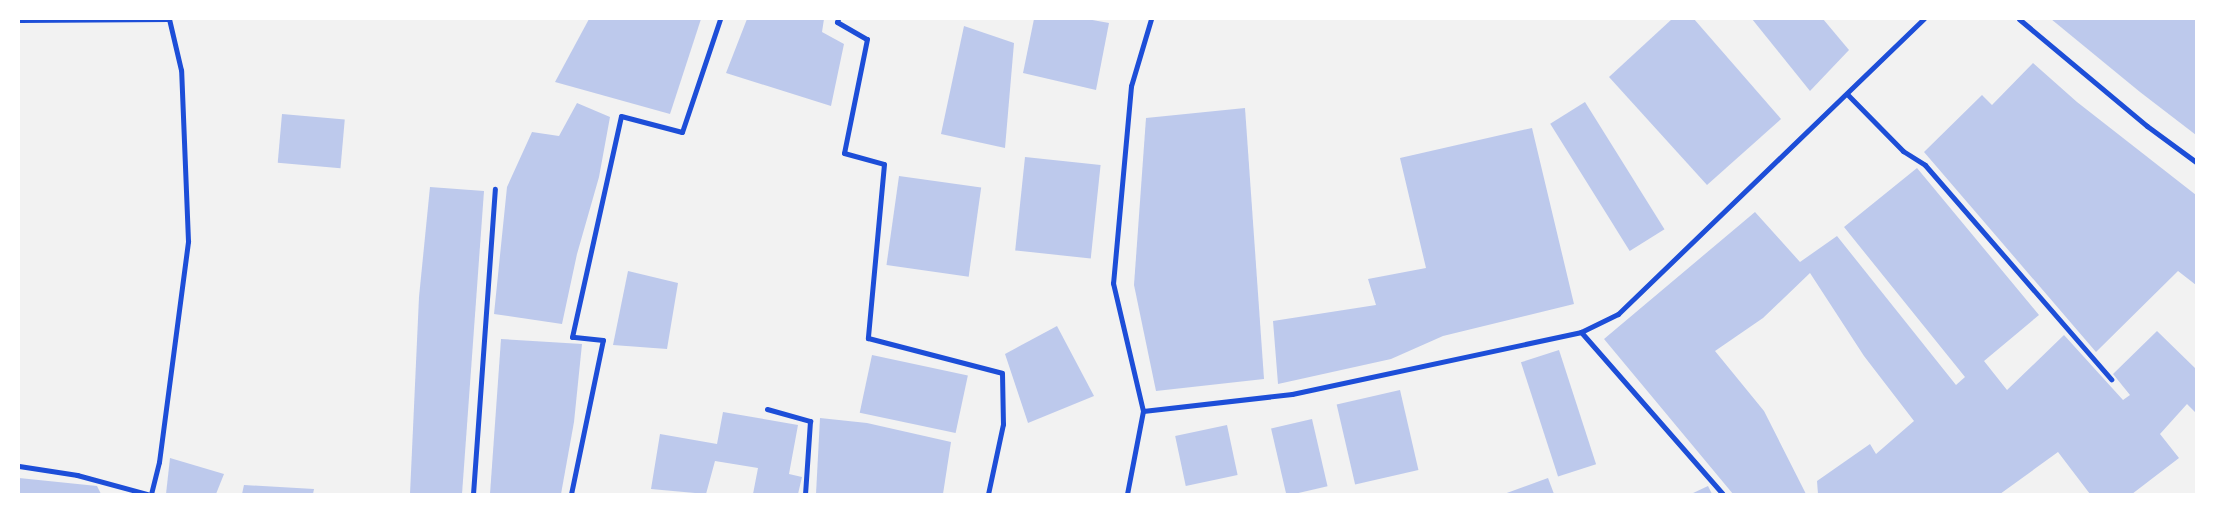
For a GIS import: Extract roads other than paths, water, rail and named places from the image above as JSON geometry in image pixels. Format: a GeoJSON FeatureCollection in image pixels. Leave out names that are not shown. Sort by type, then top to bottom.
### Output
{"type":"FeatureCollection","features":[{"type":"Feature","properties":{"kind":"street"},"geometry":{"type":"LineString","coordinates":[[19,20],[169,19],[180,70],[188,241],[159,462],[149,494],[77,475],[19,466]]}},
{"type":"Feature","properties":{"kind":"street"},"geometry":{"type":"LineString","coordinates":[[571,494],[603,340],[572,337],[620,116],[682,132],[720,19]]}},
{"type":"Feature","properties":{"kind":"street"},"geometry":{"type":"LineString","coordinates":[[838,19],[837,22],[868,39],[844,154],[884,164],[868,338],[1002,373],[1003,424],[988,494]]}},
{"type":"Feature","properties":{"kind":"street"},"geometry":{"type":"LineString","coordinates":[[1127,494],[1143,411],[1113,283],[1131,86],[1151,19]]}},
{"type":"Feature","properties":{"kind":"street"},"geometry":{"type":"LineString","coordinates":[[1143,411],[1292,394],[1581,332],[1618,314],[1924,19]]}},
{"type":"Feature","properties":{"kind":"street"},"geometry":{"type":"LineString","coordinates":[[2019,19],[2147,126],[2196,162]]}},
{"type":"Feature","properties":{"kind":"street"},"geometry":{"type":"LineString","coordinates":[[1847,94],[1903,151],[1925,165],[2111,379]]}},
{"type":"Feature","properties":{"kind":"street"},"geometry":{"type":"LineString","coordinates":[[473,494],[495,189]]}},
{"type":"Feature","properties":{"kind":"street"},"geometry":{"type":"LineString","coordinates":[[1581,332],[1723,494]]}},
{"type":"Feature","properties":{"kind":"street"},"geometry":{"type":"LineString","coordinates":[[767,409],[810,421],[805,494]]}}]}
